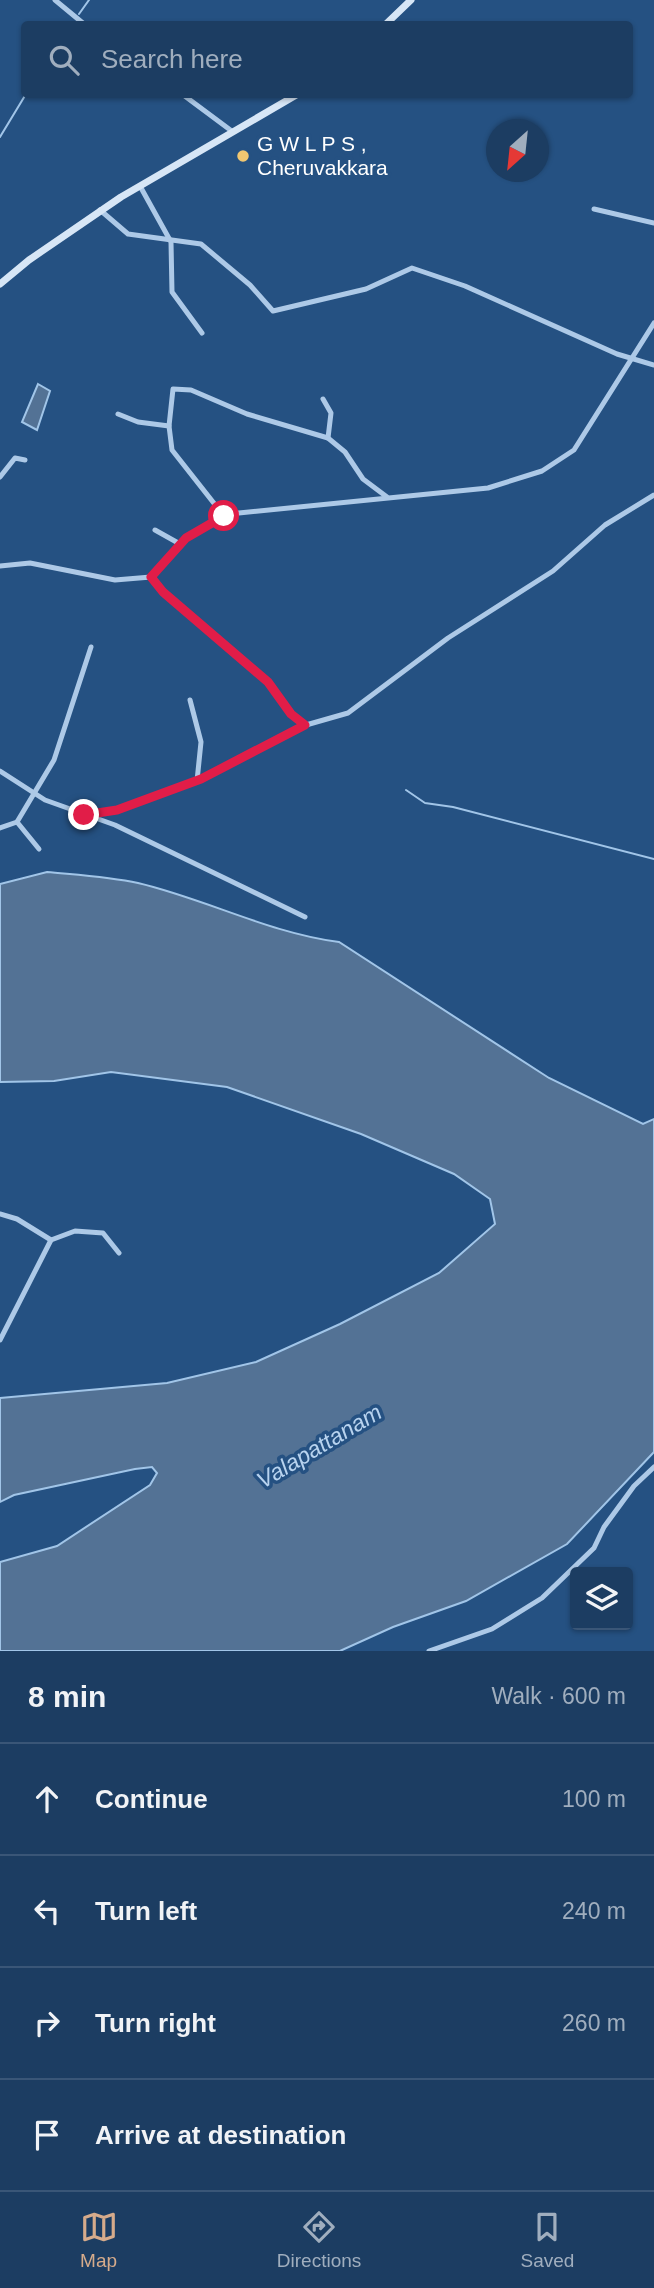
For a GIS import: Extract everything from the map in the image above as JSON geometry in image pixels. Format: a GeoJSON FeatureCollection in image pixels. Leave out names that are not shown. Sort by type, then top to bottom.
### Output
{"type":"FeatureCollection","features":[{"type":"Feature","properties":{"kind":"main road"},"geometry":{"type":"LineString","coordinates":[[389,21],[411,0]]}},
{"type":"Feature","properties":{"kind":"main road"},"geometry":{"type":"LineString","coordinates":[[0,284],[100,210],[291,98]]}},
{"type":"Feature","properties":{"kind":"street"},"geometry":{"type":"LineString","coordinates":[[55,0],[80,21]]}},
{"type":"Feature","properties":{"kind":"street"},"geometry":{"type":"LineString","coordinates":[[187,98],[233,132]]}},
{"type":"Feature","properties":{"kind":"street"},"geometry":{"type":"LineString","coordinates":[[140,186],[171,243],[172,292],[202,333]]}},
{"type":"Feature","properties":{"kind":"street"},"geometry":{"type":"LineString","coordinates":[[594,209],[654,223]]}},
{"type":"Feature","properties":{"kind":"street"},"geometry":{"type":"LineString","coordinates":[[100,210],[128,234],[171,243],[201,244],[250,285],[273,311],[366,289],[412,268],[465,286],[654,365]]}},
{"type":"Feature","properties":{"kind":"street"},"geometry":{"type":"LineString","coordinates":[[0,566],[30,563],[115,580],[151,577],[180,544],[224,516],[283,507],[488,488],[542,471],[574,450],[654,323]]}},
{"type":"Feature","properties":{"kind":"street"},"geometry":{"type":"LineString","coordinates":[[224,516],[172,450],[169,426],[173,389],[191,390],[247,414],[328,438],[345,453],[363,479],[387,497]]}},
{"type":"Feature","properties":{"kind":"street"},"geometry":{"type":"LineString","coordinates":[[323,399],[331,413],[328,438]]}},
{"type":"Feature","properties":{"kind":"street"},"geometry":{"type":"LineString","coordinates":[[118,414],[138,422],[169,426]]}},
{"type":"Feature","properties":{"kind":"street"},"geometry":{"type":"LineString","coordinates":[[0,477],[15,458],[25,460]]}},
{"type":"Feature","properties":{"kind":"street"},"geometry":{"type":"LineString","coordinates":[[84,815],[117,810],[197,781],[305,725],[348,712],[448,638],[553,572],[605,525],[654,495]]}},
{"type":"Feature","properties":{"kind":"street"},"geometry":{"type":"LineString","coordinates":[[155,530],[180,544]]}},
{"type":"Feature","properties":{"kind":"street"},"geometry":{"type":"LineString","coordinates":[[151,577],[163,592],[268,682],[291,714],[305,725]]}},
{"type":"Feature","properties":{"kind":"street"},"geometry":{"type":"LineString","coordinates":[[0,828],[17,822],[35,795],[62,738],[91,647]]}},
{"type":"Feature","properties":{"kind":"street"},"geometry":{"type":"LineString","coordinates":[[190,700],[201,742],[197,781]]}},
{"type":"Feature","properties":{"kind":"street"},"geometry":{"type":"LineString","coordinates":[[0,771],[35,795],[114,825],[305,917]]}},
{"type":"Feature","properties":{"kind":"street"},"geometry":{"type":"LineString","coordinates":[[17,822],[39,849]]}},
{"type":"Feature","properties":{"kind":"street"},"geometry":{"type":"LineString","coordinates":[[0,1214],[18,1219],[51,1240]]}},
{"type":"Feature","properties":{"kind":"street"},"geometry":{"type":"LineString","coordinates":[[0,1340],[51,1240],[75,1231],[103,1233],[119,1253]]}},
{"type":"Feature","properties":{"kind":"street"},"geometry":{"type":"LineString","coordinates":[[429,1651],[492,1629],[542,1598],[594,1548],[604,1527],[634,1486],[654,1467]]}},
{"type":"Feature","properties":{"kind":"water"},"geometry":{"type":"Polygon","coordinates":[[[38,384],[50,391],[37,430],[22,422],[38,384]]]}},
{"type":"Feature","properties":{"kind":"water","name":"Valapattanam"},"geometry":{"type":"Polygon","coordinates":[[[47,872],[138,883],[263,924],[339,942],[549,1078],[643,1124],[654,1119],[654,1452],[567,1544],[466,1601],[393,1627],[340,1651],[0,1651],[0,1562],[57,1546],[150,1485],[157,1473],[152,1467],[135,1469],[14,1495],[0,1502],[0,1398],[167,1383],[256,1362],[340,1324],[439,1273],[495,1224],[490,1199],[454,1174],[361,1134],[227,1087],[111,1072],[54,1081],[0,1082],[0,884],[47,872]]]}},
{"type":"Feature","properties":{"kind":"waterway"},"geometry":{"type":"LineString","coordinates":[[79,14],[89,0]]}},
{"type":"Feature","properties":{"kind":"waterway"},"geometry":{"type":"LineString","coordinates":[[0,137],[24,98]]}},
{"type":"Feature","properties":{"kind":"waterway"},"geometry":{"type":"LineString","coordinates":[[406,790],[425,803],[453,807],[654,859]]}},
{"type":"Feature","properties":{"kind":"place","name":"G W L P S , Cheruvakkara"},"geometry":{"type":"Point","coordinates":[243,156]}},
{"type":"Feature","properties":{"kind":"route"},"geometry":{"type":"LineString","coordinates":[[84,815],[117,810],[201,779],[305,725],[291,714],[268,682],[163,592],[151,577],[186,538],[224,516]]}}]}
